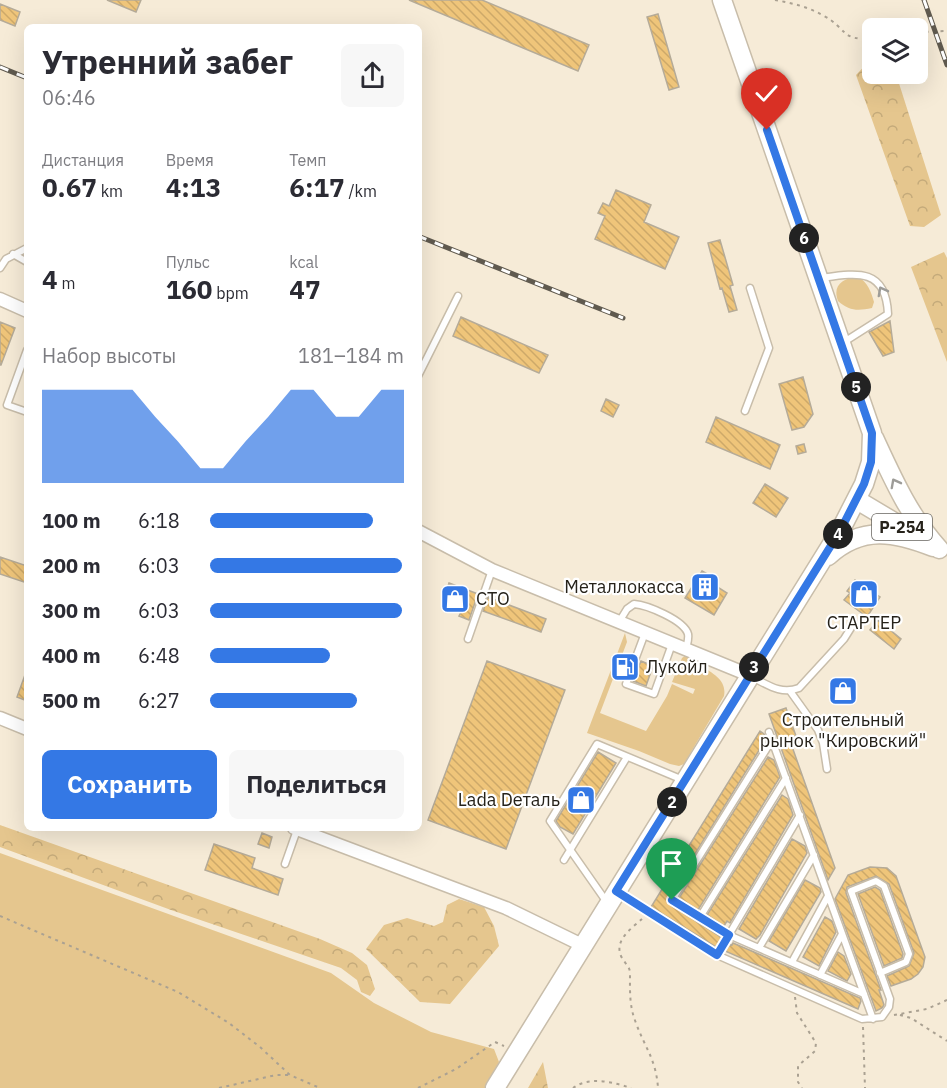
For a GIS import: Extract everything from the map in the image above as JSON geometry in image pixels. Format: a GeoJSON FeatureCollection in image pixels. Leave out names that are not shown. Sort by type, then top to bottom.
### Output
{"type":"FeatureCollection","features":[{"type":"Feature","properties":{"kind":"main road"},"geometry":{"type":"LineString","coordinates":[[722,0],[872,433],[909,511],[922,531],[943,551]]}},
{"type":"Feature","properties":{"kind":"main road"},"geometry":{"type":"LineString","coordinates":[[495,1088],[857,500],[871,462],[872,433]]}},
{"type":"Feature","properties":{"kind":"main road","name":"Р-254"},"geometry":{"type":"LineString","coordinates":[[857,500],[943,551]]}},
{"type":"Feature","properties":{"kind":"main road"},"geometry":{"type":"LineString","coordinates":[[820,563],[844,543],[865,535],[884,533],[906,536],[943,551]]}},
{"type":"Feature","properties":{"kind":"street"},"geometry":{"type":"LineString","coordinates":[[0,299],[24,310]]}},
{"type":"Feature","properties":{"kind":"street"},"geometry":{"type":"LineString","coordinates":[[422,533],[492,570],[749,675]]}},
{"type":"Feature","properties":{"kind":"street"},"geometry":{"type":"LineString","coordinates":[[0,718],[24,728]]}},
{"type":"Feature","properties":{"kind":"street"},"geometry":{"type":"LineString","coordinates":[[301,831],[506,908],[582,945]]}},
{"type":"Feature","properties":{"kind":"lane"},"geometry":{"type":"LineString","coordinates":[[0,268],[6,259],[24,249]]}},
{"type":"Feature","properties":{"kind":"lane"},"geometry":{"type":"LineString","coordinates":[[13,254],[24,260]]}},
{"type":"Feature","properties":{"kind":"lane"},"geometry":{"type":"LineString","coordinates":[[818,278],[857,273],[877,280],[887,297],[888,314],[841,344]]}},
{"type":"Feature","properties":{"kind":"lane"},"geometry":{"type":"LineString","coordinates":[[746,411],[769,348],[750,288]]}},
{"type":"Feature","properties":{"kind":"lane"},"geometry":{"type":"LineString","coordinates":[[422,368],[458,296]]}},
{"type":"Feature","properties":{"kind":"lane"},"geometry":{"type":"LineString","coordinates":[[24,368],[7,405],[24,411]]}},
{"type":"Feature","properties":{"kind":"lane"},"geometry":{"type":"LineString","coordinates":[[468,639],[492,570]]}},
{"type":"Feature","properties":{"kind":"lane"},"geometry":{"type":"LineString","coordinates":[[619,622],[627,609],[634,604],[644,604],[678,622],[685,629],[689,637],[685,649]]}},
{"type":"Feature","properties":{"kind":"lane"},"geometry":{"type":"LineString","coordinates":[[749,675],[777,690],[790,691],[800,688],[844,639],[854,623]]}},
{"type":"Feature","properties":{"kind":"lane"},"geometry":{"type":"LineString","coordinates":[[645,633],[626,684],[654,694],[672,644]]}},
{"type":"Feature","properties":{"kind":"lane"},"geometry":{"type":"LineString","coordinates":[[790,691],[818,730],[823,743],[827,769]]}},
{"type":"Feature","properties":{"kind":"lane"},"geometry":{"type":"LineString","coordinates":[[770,732],[873,1019]]}},
{"type":"Feature","properties":{"kind":"lane"},"geometry":{"type":"LineString","coordinates":[[772,740],[672,900],[729,935],[864,994]]}},
{"type":"Feature","properties":{"kind":"lane"},"geometry":{"type":"LineString","coordinates":[[684,781],[597,744],[550,821],[570,850],[612,898],[649,912],[717,955],[862,1019],[882,1017],[889,1007],[890,999],[880,973],[851,891],[876,881],[884,886],[909,954],[906,962],[880,973]]}},
{"type":"Feature","properties":{"kind":"lane"},"geometry":{"type":"LineString","coordinates":[[564,860],[627,757]]}},
{"type":"Feature","properties":{"kind":"lane"},"geometry":{"type":"LineString","coordinates":[[700,917],[786,778]]}},
{"type":"Feature","properties":{"kind":"lane"},"geometry":{"type":"LineString","coordinates":[[717,955],[800,815]]}},
{"type":"Feature","properties":{"kind":"lane"},"geometry":{"type":"LineString","coordinates":[[285,864],[295,831]]}},
{"type":"Feature","properties":{"kind":"lane"},"geometry":{"type":"LineString","coordinates":[[759,948],[814,855]]}},
{"type":"Feature","properties":{"kind":"lane"},"geometry":{"type":"LineString","coordinates":[[792,962],[828,896]]}},
{"type":"Feature","properties":{"kind":"lane"},"geometry":{"type":"LineString","coordinates":[[820,975],[842,934]]}},
{"type":"Feature","properties":{"kind":"path"},"geometry":{"type":"LineString","coordinates":[[775,0],[804,7],[827,17],[847,36],[862,39]]}},
{"type":"Feature","properties":{"kind":"path"},"geometry":{"type":"LineString","coordinates":[[928,32],[947,31]]}},
{"type":"Feature","properties":{"kind":"path"},"geometry":{"type":"LineString","coordinates":[[649,912],[626,934],[620,950],[621,957],[630,970],[631,1005],[636,1024],[652,1057],[658,1088]]}},
{"type":"Feature","properties":{"kind":"path"},"geometry":{"type":"LineString","coordinates":[[0,916],[178,992],[229,1023],[260,1047],[290,1075],[320,1088]]}},
{"type":"Feature","properties":{"kind":"path"},"geometry":{"type":"LineString","coordinates":[[795,989],[797,1012],[816,1043],[815,1051],[798,1066],[798,1082],[802,1088]]}},
{"type":"Feature","properties":{"kind":"path"},"geometry":{"type":"LineString","coordinates":[[882,1017],[927,1009],[947,1000]]}},
{"type":"Feature","properties":{"kind":"path"},"geometry":{"type":"LineString","coordinates":[[898,1014],[911,1018],[947,1041]]}},
{"type":"Feature","properties":{"kind":"path"},"geometry":{"type":"LineString","coordinates":[[862,1019],[865,1088]]}},
{"type":"Feature","properties":{"kind":"path"},"geometry":{"type":"LineString","coordinates":[[418,1088],[456,1069],[495,1042]]}},
{"type":"Feature","properties":{"kind":"path"},"geometry":{"type":"LineString","coordinates":[[219,1088],[267,1077],[290,1075]]}},
{"type":"Feature","properties":{"kind":"path"},"geometry":{"type":"LineString","coordinates":[[434,1081],[435,1088]]}},
{"type":"Feature","properties":{"kind":"path"},"geometry":{"type":"LineString","coordinates":[[573,1088],[578,1084],[596,1081],[631,1088]]}},
{"type":"Feature","properties":{"kind":"green space"},"geometry":{"type":"Polygon","coordinates":[[[862,69],[862,84],[899,84],[941,215],[924,227],[910,226],[856,75],[862,69]]]}},
{"type":"Feature","properties":{"kind":"green space"},"geometry":{"type":"Polygon","coordinates":[[[944,252],[947,258],[947,362],[911,267],[944,252]]]}},
{"type":"Feature","properties":{"kind":"green space"},"geometry":{"type":"Polygon","coordinates":[[[857,276],[864,281],[870,291],[874,302],[872,308],[854,309],[838,301],[836,291],[840,284],[857,276]]]}},
{"type":"Feature","properties":{"kind":"green space"},"geometry":{"type":"Polygon","coordinates":[[[625,633],[627,642],[600,713],[646,731],[672,684],[693,694],[695,689],[672,682],[682,658],[686,655],[715,675],[723,686],[724,696],[684,764],[679,766],[670,764],[587,733],[625,633]]]}},
{"type":"Feature","properties":{"kind":"green space"},"geometry":{"type":"Polygon","coordinates":[[[0,825],[320,939],[352,953],[367,965],[375,989],[370,996],[361,992],[357,980],[341,968],[171,910],[0,847],[0,825]]]}},
{"type":"Feature","properties":{"kind":"green space"},"geometry":{"type":"Polygon","coordinates":[[[0,853],[331,973],[374,1003],[431,1032],[494,1049],[499,1062],[485,1088],[0,1088],[0,853]]]}},
{"type":"Feature","properties":{"kind":"green space"},"geometry":{"type":"Polygon","coordinates":[[[459,899],[484,907],[494,926],[499,946],[450,1004],[420,1002],[366,949],[384,925],[407,918],[434,926],[443,922],[447,905],[459,899]]]}},
{"type":"Feature","properties":{"kind":"green space"},"geometry":{"type":"Polygon","coordinates":[[[543,1062],[548,1088],[528,1088],[543,1062]]]}},
{"type":"Feature","properties":{"kind":"building"},"geometry":{"type":"Polygon","coordinates":[[[107,0],[141,0],[136,12],[107,0]]]}},
{"type":"Feature","properties":{"kind":"building"},"geometry":{"type":"Polygon","coordinates":[[[409,0],[482,0],[589,45],[578,71],[409,0]]]}},
{"type":"Feature","properties":{"kind":"building"},"geometry":{"type":"Polygon","coordinates":[[[0,4],[20,12],[15,26],[0,20],[0,4]]]}},
{"type":"Feature","properties":{"kind":"building"},"geometry":{"type":"Polygon","coordinates":[[[658,14],[679,87],[669,90],[647,17],[658,14]]]}},
{"type":"Feature","properties":{"kind":"building"},"geometry":{"type":"Polygon","coordinates":[[[616,190],[651,205],[644,222],[679,237],[665,269],[595,239],[605,216],[598,213],[603,203],[609,206],[616,190]]]}},
{"type":"Feature","properties":{"kind":"building"},"geometry":{"type":"Polygon","coordinates":[[[720,240],[733,285],[730,286],[737,310],[729,312],[722,288],[720,289],[708,243],[720,240]]]}},
{"type":"Feature","properties":{"kind":"building"},"geometry":{"type":"Polygon","coordinates":[[[461,317],[548,355],[539,373],[453,336],[461,317]]]}},
{"type":"Feature","properties":{"kind":"building"},"geometry":{"type":"Polygon","coordinates":[[[890,321],[894,352],[883,356],[869,332],[890,321]]]}},
{"type":"Feature","properties":{"kind":"building"},"geometry":{"type":"Polygon","coordinates":[[[0,322],[15,328],[1,365],[0,365],[0,322]]]}},
{"type":"Feature","properties":{"kind":"building"},"geometry":{"type":"Polygon","coordinates":[[[803,377],[813,414],[804,427],[792,430],[779,384],[803,377]]]}},
{"type":"Feature","properties":{"kind":"building"},"geometry":{"type":"Polygon","coordinates":[[[606,399],[619,405],[613,417],[601,411],[606,399]]]}},
{"type":"Feature","properties":{"kind":"building"},"geometry":{"type":"Polygon","coordinates":[[[716,417],[780,445],[770,469],[706,442],[716,417]]]}},
{"type":"Feature","properties":{"kind":"building"},"geometry":{"type":"Polygon","coordinates":[[[804,444],[806,452],[798,454],[796,446],[804,444]]]}},
{"type":"Feature","properties":{"kind":"building"},"geometry":{"type":"Polygon","coordinates":[[[765,484],[788,498],[776,517],[753,503],[765,484]]]}},
{"type":"Feature","properties":{"kind":"building"},"geometry":{"type":"Polygon","coordinates":[[[0,557],[24,565],[24,582],[0,574],[0,557]]]}},
{"type":"Feature","properties":{"kind":"building","name":"Металлокасса"},"geometry":{"type":"Polygon","coordinates":[[[702,571],[711,576],[708,581],[727,593],[714,615],[685,598],[702,571]]]}},
{"type":"Feature","properties":{"kind":"building","name":"СТАРТЕР"},"geometry":{"type":"Polygon","coordinates":[[[855,580],[880,597],[867,617],[844,600],[850,593],[847,591],[855,580]]]}},
{"type":"Feature","properties":{"kind":"building"},"geometry":{"type":"Polygon","coordinates":[[[449,583],[478,594],[469,620],[459,616],[461,612],[442,604],[449,583]]]}},
{"type":"Feature","properties":{"kind":"building"},"geometry":{"type":"Polygon","coordinates":[[[488,597],[546,619],[541,632],[483,611],[488,597]]]}},
{"type":"Feature","properties":{"kind":"building"},"geometry":{"type":"Polygon","coordinates":[[[878,620],[901,639],[894,649],[870,630],[878,620]]]}},
{"type":"Feature","properties":{"kind":"building"},"geometry":{"type":"Polygon","coordinates":[[[621,657],[629,661],[624,675],[615,672],[621,657]]]}},
{"type":"Feature","properties":{"kind":"building"},"geometry":{"type":"Polygon","coordinates":[[[487,661],[565,690],[506,849],[428,820],[487,661]]]}},
{"type":"Feature","properties":{"kind":"building"},"geometry":{"type":"Polygon","coordinates":[[[641,661],[653,666],[646,686],[633,681],[641,661]]]}},
{"type":"Feature","properties":{"kind":"building"},"geometry":{"type":"Polygon","coordinates":[[[24,678],[24,700],[17,697],[24,678]]]}},
{"type":"Feature","properties":{"kind":"building"},"geometry":{"type":"Polygon","coordinates":[[[786,708],[796,736],[789,738],[835,868],[828,880],[769,714],[786,708]]]}},
{"type":"Feature","properties":{"kind":"building"},"geometry":{"type":"Polygon","coordinates":[[[760,731],[766,739],[667,899],[669,904],[718,935],[721,938],[716,947],[651,907],[760,731]]]}},
{"type":"Feature","properties":{"kind":"building"},"geometry":{"type":"Polygon","coordinates":[[[598,752],[616,763],[573,834],[560,827],[556,821],[598,752]]]}},
{"type":"Feature","properties":{"kind":"building"},"geometry":{"type":"Polygon","coordinates":[[[768,757],[774,760],[780,777],[698,910],[679,898],[768,757]]]}},
{"type":"Feature","properties":{"kind":"building"},"geometry":{"type":"Polygon","coordinates":[[[782,795],[788,799],[793,815],[730,923],[727,921],[724,926],[707,915],[782,795]]]}},
{"type":"Feature","properties":{"kind":"building"},"geometry":{"type":"Polygon","coordinates":[[[262,833],[272,837],[269,848],[258,844],[262,833]]]}},
{"type":"Feature","properties":{"kind":"building"},"geometry":{"type":"Polygon","coordinates":[[[792,839],[805,846],[807,853],[756,939],[739,929],[792,839]]]}},
{"type":"Feature","properties":{"kind":"building"},"geometry":{"type":"Polygon","coordinates":[[[214,844],[255,858],[252,868],[283,879],[278,895],[205,870],[214,844]]]}},
{"type":"Feature","properties":{"kind":"building"},"geometry":{"type":"Polygon","coordinates":[[[870,867],[887,868],[896,876],[925,957],[923,967],[918,974],[891,986],[887,976],[909,966],[914,953],[889,884],[876,876],[847,887],[846,893],[881,990],[879,990],[884,1005],[876,1011],[835,899],[848,875],[870,867]]]}},
{"type":"Feature","properties":{"kind":"building"},"geometry":{"type":"Polygon","coordinates":[[[805,880],[820,888],[821,892],[786,951],[769,941],[805,880]]]}},
{"type":"Feature","properties":{"kind":"building"},"geometry":{"type":"Polygon","coordinates":[[[875,887],[880,890],[903,954],[902,958],[884,966],[858,894],[875,887]]]}},
{"type":"Feature","properties":{"kind":"building"},"geometry":{"type":"Polygon","coordinates":[[[825,917],[832,921],[836,932],[819,966],[803,957],[825,917]]]}},
{"type":"Feature","properties":{"kind":"building"},"geometry":{"type":"Polygon","coordinates":[[[733,943],[860,998],[858,1009],[725,951],[733,943]]]}},
{"type":"Feature","properties":{"kind":"building"},"geometry":{"type":"Polygon","coordinates":[[[838,952],[844,956],[851,974],[847,981],[828,971],[838,952]]]}},
{"type":"Feature","properties":{"kind":"railway"},"geometry":{"type":"LineString","coordinates":[[924,0],[947,65]]}},
{"type":"Feature","properties":{"kind":"railway"},"geometry":{"type":"LineString","coordinates":[[0,67],[24,77]]}},
{"type":"Feature","properties":{"kind":"railway"},"geometry":{"type":"LineString","coordinates":[[422,238],[623,318]]}},
{"type":"Feature","properties":{"kind":"place","name":"Металлокасса"},"geometry":{"type":"Point","coordinates":[705,587]}},
{"type":"Feature","properties":{"kind":"place","name":"СТАРТЕР"},"geometry":{"type":"Point","coordinates":[864,594]}},
{"type":"Feature","properties":{"kind":"place","name":"СТО"},"geometry":{"type":"Point","coordinates":[455,599]}},
{"type":"Feature","properties":{"kind":"place","name":"Лукойл"},"geometry":{"type":"Point","coordinates":[625,667]}},
{"type":"Feature","properties":{"kind":"place","name":"Строительный рынок \"Кировский\""},"geometry":{"type":"Point","coordinates":[843,691]}},
{"type":"Feature","properties":{"kind":"place","name":"Lada Dеталь"},"geometry":{"type":"Point","coordinates":[581,800]}},
{"type":"Feature","properties":{"kind":"route"},"geometry":{"type":"LineString","coordinates":[[672,900],[729,935],[717,955],[616,891],[840,531],[857,500],[871,462],[872,433],[767,130]]}}]}
